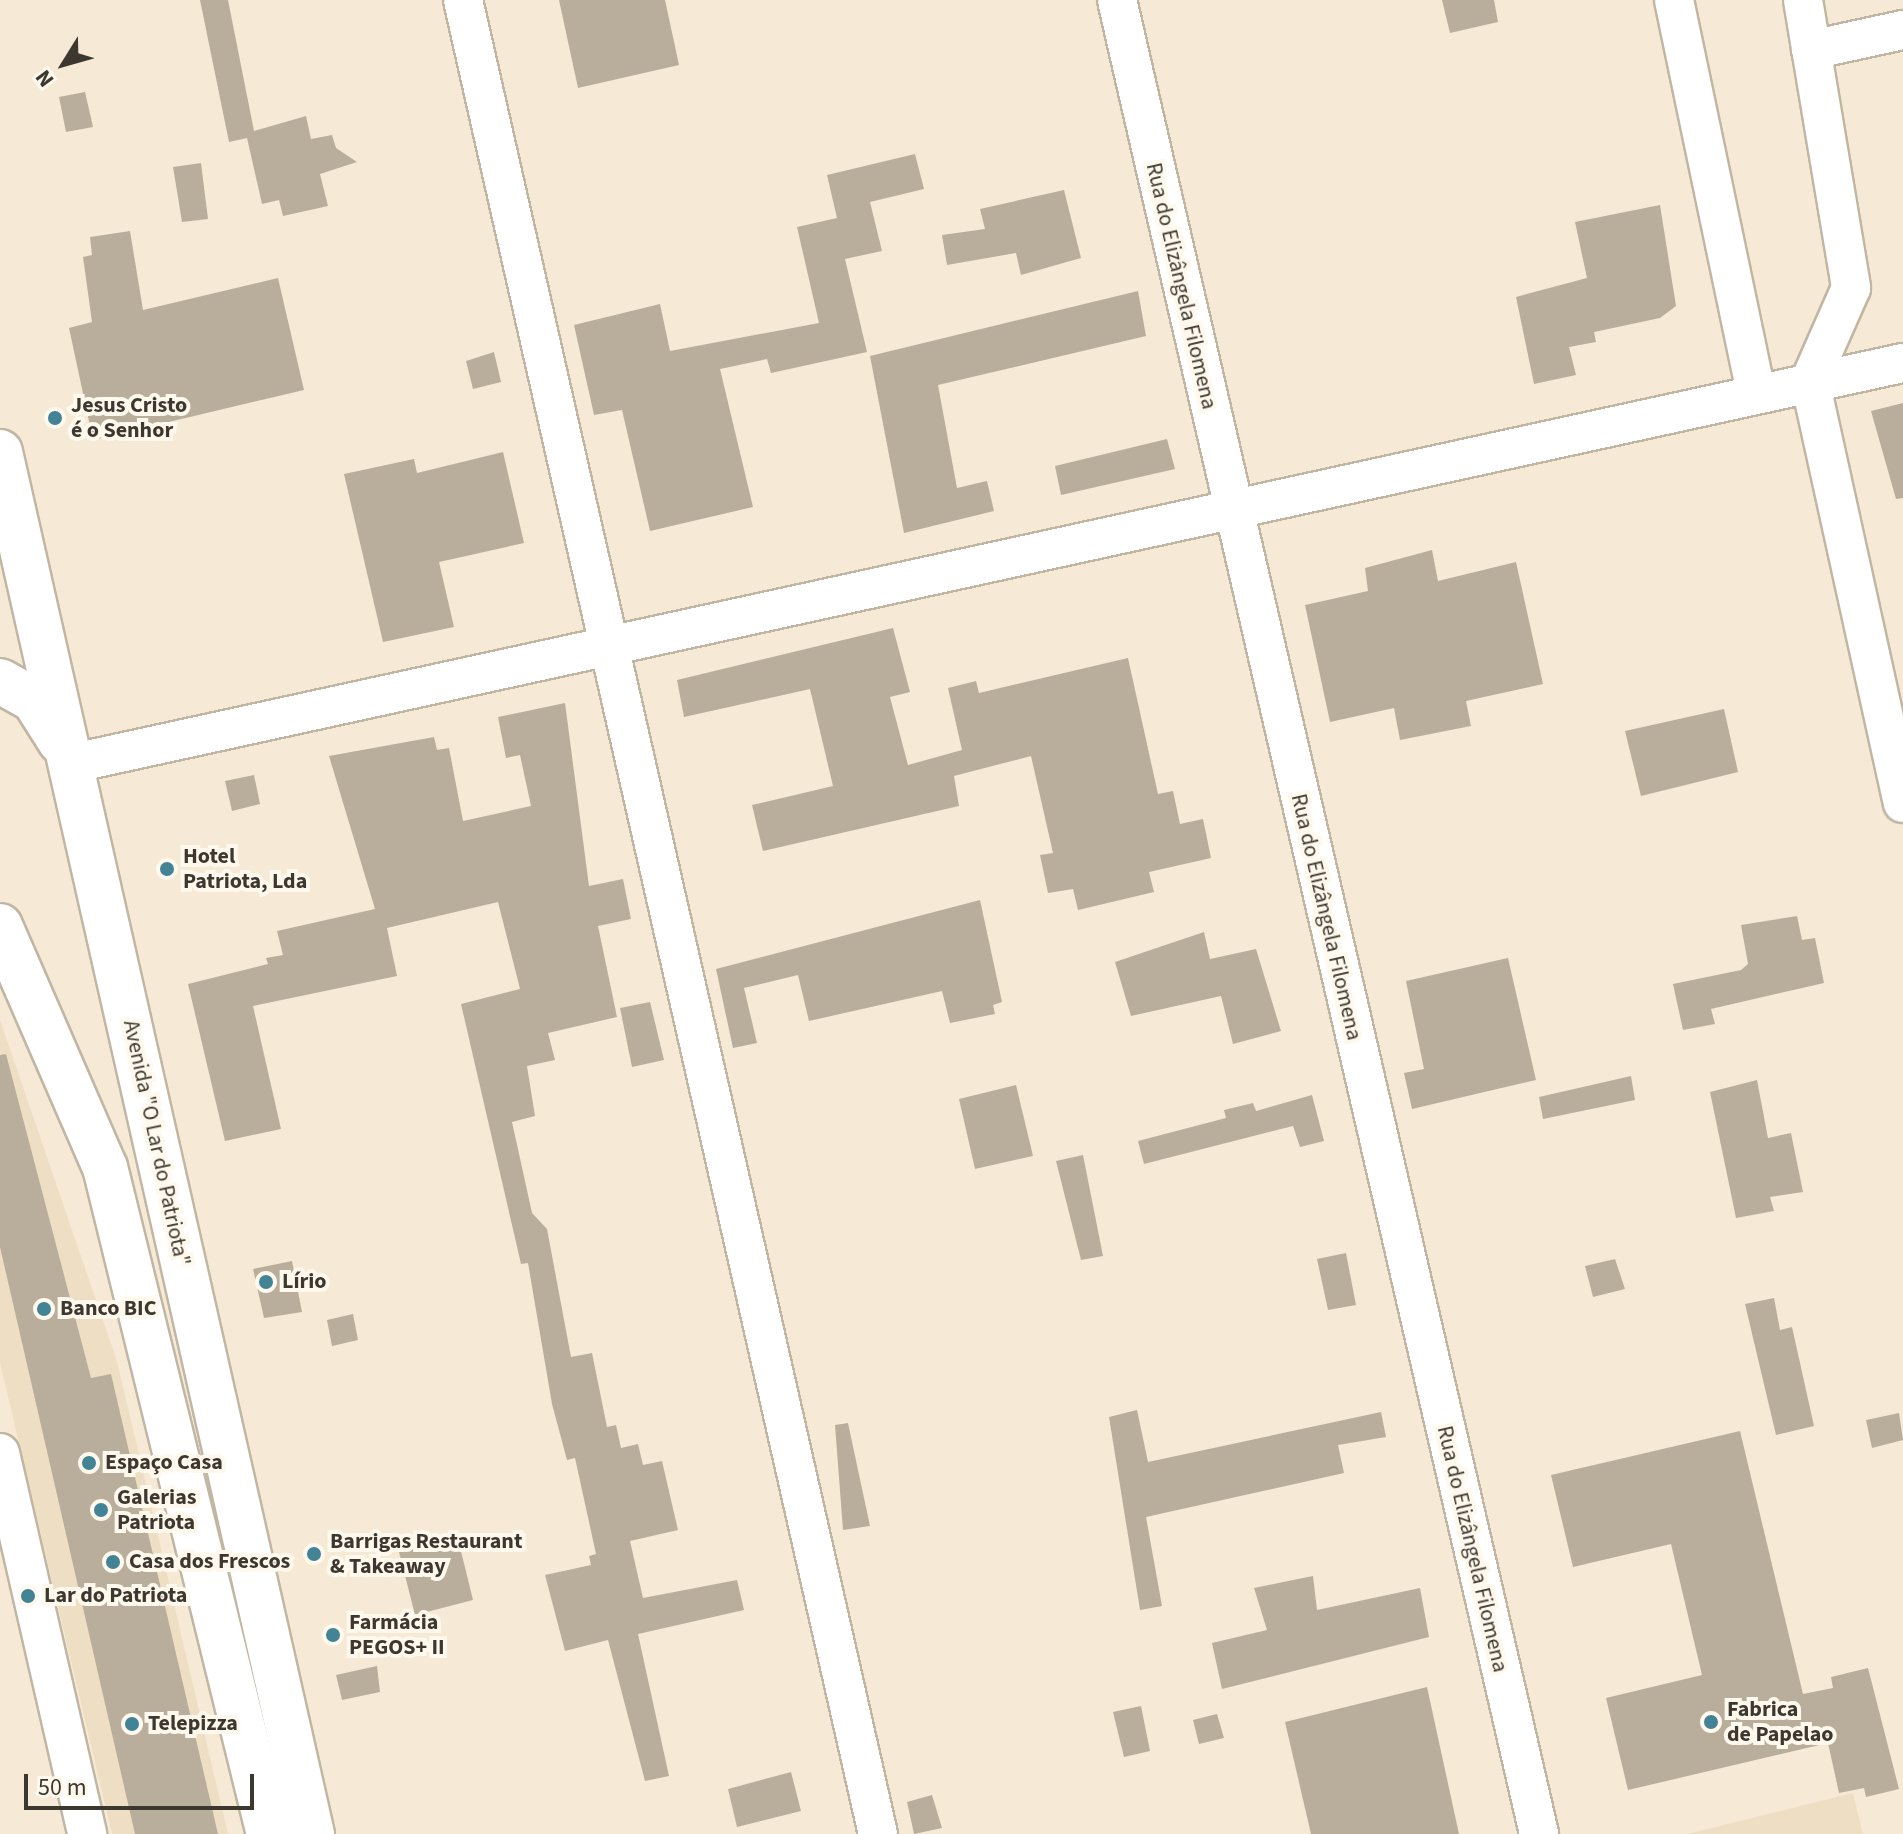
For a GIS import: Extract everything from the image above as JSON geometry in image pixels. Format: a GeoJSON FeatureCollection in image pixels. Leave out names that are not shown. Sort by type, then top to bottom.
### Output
{"type":"FeatureCollection","features":[{"type":"Feature","properties":{"kind":"main road","name":"Avenida \"O Lar do Patriota\""},"geometry":{"type":"LineString","coordinates":[[0,452],[74,763],[312,1834]]}},
{"type":"Feature","properties":{"kind":"main road"},"geometry":{"type":"LineString","coordinates":[[0,681],[34,700],[74,763]]}},
{"type":"Feature","properties":{"kind":"main road"},"geometry":{"type":"LineString","coordinates":[[0,926],[105,1167],[269,1834]]}},
{"type":"Feature","properties":{"kind":"street"},"geometry":{"type":"LineString","coordinates":[[463,0],[613,644],[878,1834]]}},
{"type":"Feature","properties":{"kind":"street","name":"Rua do Elizângela Filomena"},"geometry":{"type":"LineString","coordinates":[[1117,0],[1231,507],[1539,1834]]}},
{"type":"Feature","properties":{"kind":"street"},"geometry":{"type":"LineString","coordinates":[[1674,0],[1756,391]]}},
{"type":"Feature","properties":{"kind":"street"},"geometry":{"type":"LineString","coordinates":[[1803,0],[1851,288],[1810,381],[1903,803]]}},
{"type":"Feature","properties":{"kind":"street"},"geometry":{"type":"LineString","coordinates":[[1811,50],[1903,30]]}},
{"type":"Feature","properties":{"kind":"street"},"geometry":{"type":"LineString","coordinates":[[74,763],[1756,391],[1903,363]]}},
{"type":"Feature","properties":{"kind":"street"},"geometry":{"type":"LineString","coordinates":[[0,1453],[87,1834]]}},
{"type":"Feature","properties":{"kind":"shaded area"},"geometry":{"type":"Polygon","coordinates":[[[0,1020],[117,1361],[228,1834],[112,1834],[0,1363],[0,1020]]]}},
{"type":"Feature","properties":{"kind":"shaded area"},"geometry":{"type":"Polygon","coordinates":[[[1853,1793],[1863,1834],[1687,1834],[1853,1793]]]}},
{"type":"Feature","properties":{"kind":"building"},"geometry":{"type":"Polygon","coordinates":[[[200,0],[228,0],[254,131],[306,116],[311,139],[332,135],[336,148],[357,162],[320,174],[328,206],[283,216],[279,200],[262,204],[247,138],[229,142],[200,0]]]}},
{"type":"Feature","properties":{"kind":"building"},"geometry":{"type":"Polygon","coordinates":[[[559,0],[665,0],[679,65],[578,88],[559,0]]]}},
{"type":"Feature","properties":{"kind":"building"},"geometry":{"type":"Polygon","coordinates":[[[1442,0],[1494,0],[1498,22],[1450,33],[1442,0]]]}},
{"type":"Feature","properties":{"kind":"building"},"geometry":{"type":"Polygon","coordinates":[[[85,92],[93,127],[66,132],[59,97],[85,92]]]}},
{"type":"Feature","properties":{"kind":"building"},"geometry":{"type":"Polygon","coordinates":[[[915,154],[924,189],[870,202],[882,251],[845,259],[867,352],[771,373],[767,359],[720,369],[753,507],[650,531],[622,410],[594,415],[574,325],[660,304],[670,351],[819,323],[797,227],[837,218],[827,175],[915,154]]]}},
{"type":"Feature","properties":{"kind":"building"},"geometry":{"type":"Polygon","coordinates":[[[201,163],[208,219],[182,222],[173,167],[201,163]]]}},
{"type":"Feature","properties":{"kind":"building"},"geometry":{"type":"Polygon","coordinates":[[[1064,190],[1081,258],[1021,275],[1016,253],[947,265],[942,235],[985,229],[980,209],[1064,190]]]}},
{"type":"Feature","properties":{"kind":"building"},"geometry":{"type":"Polygon","coordinates":[[[1660,205],[1676,306],[1660,318],[1594,332],[1596,342],[1569,347],[1576,375],[1534,384],[1516,297],[1587,278],[1575,222],[1660,205]]]}},
{"type":"Feature","properties":{"kind":"building"},"geometry":{"type":"Polygon","coordinates":[[[130,231],[143,310],[278,278],[304,390],[93,440],[69,328],[92,322],[83,257],[92,255],[90,237],[130,231]]]}},
{"type":"Feature","properties":{"kind":"building"},"geometry":{"type":"Polygon","coordinates":[[[1138,291],[1146,336],[938,385],[957,488],[987,481],[994,511],[904,533],[870,356],[1138,291]]]}},
{"type":"Feature","properties":{"kind":"building"},"geometry":{"type":"Polygon","coordinates":[[[494,352],[501,382],[473,389],[466,361],[494,352]]]}},
{"type":"Feature","properties":{"kind":"building"},"geometry":{"type":"Polygon","coordinates":[[[1903,403],[1903,498],[1896,499],[1871,411],[1903,403]]]}},
{"type":"Feature","properties":{"kind":"building"},"geometry":{"type":"Polygon","coordinates":[[[1167,439],[1175,469],[1061,495],[1055,466],[1167,439]]]}},
{"type":"Feature","properties":{"kind":"building"},"geometry":{"type":"Polygon","coordinates":[[[503,452],[524,543],[439,562],[454,627],[383,642],[344,474],[414,459],[417,473],[503,452]]]}},
{"type":"Feature","properties":{"kind":"building"},"geometry":{"type":"Polygon","coordinates":[[[1432,550],[1438,581],[1516,562],[1543,684],[1466,701],[1471,726],[1400,740],[1394,708],[1330,722],[1305,605],[1368,591],[1365,568],[1432,550]]]}},
{"type":"Feature","properties":{"kind":"building"},"geometry":{"type":"Polygon","coordinates":[[[893,628],[910,692],[890,697],[908,765],[962,750],[948,688],[976,681],[979,693],[1128,658],[1158,794],[1173,791],[1180,824],[1203,819],[1211,858],[1149,872],[1154,892],[1078,910],[1073,889],[1048,893],[1040,855],[1053,853],[1031,756],[954,776],[959,806],[763,851],[752,805],[833,786],[810,689],[684,717],[677,680],[893,628]]]}},
{"type":"Feature","properties":{"kind":"building"},"geometry":{"type":"Polygon","coordinates":[[[565,703],[589,886],[623,879],[631,919],[598,926],[617,1017],[548,1033],[555,1060],[527,1066],[535,1116],[512,1122],[532,1213],[547,1229],[571,1357],[592,1353],[607,1427],[616,1425],[621,1448],[638,1444],[643,1465],[662,1461],[678,1530],[630,1541],[643,1598],[737,1580],[744,1610],[638,1634],[669,1776],[645,1781],[608,1640],[565,1651],[545,1575],[591,1565],[589,1556],[596,1554],[575,1458],[567,1460],[552,1404],[528,1263],[521,1264],[461,1004],[520,989],[498,902],[387,928],[397,976],[253,1006],[281,1129],[225,1141],[188,984],[268,964],[266,958],[283,955],[277,931],[375,909],[329,756],[434,737],[437,750],[449,748],[463,821],[531,806],[520,755],[506,758],[498,717],[565,703]]]}},
{"type":"Feature","properties":{"kind":"building"},"geometry":{"type":"Polygon","coordinates":[[[1724,709],[1738,772],[1641,796],[1625,731],[1724,709]]]}},
{"type":"Feature","properties":{"kind":"building"},"geometry":{"type":"Polygon","coordinates":[[[254,775],[260,804],[232,811],[225,781],[254,775]]]}},
{"type":"Feature","properties":{"kind":"building"},"geometry":{"type":"Polygon","coordinates":[[[980,900],[1002,1002],[993,1005],[995,1014],[950,1023],[942,991],[809,1021],[798,975],[744,988],[757,1043],[733,1048],[716,969],[980,900]]]}},
{"type":"Feature","properties":{"kind":"building"},"geometry":{"type":"Polygon","coordinates":[[[1797,916],[1802,940],[1815,938],[1824,983],[1711,1009],[1715,1024],[1683,1030],[1673,984],[1741,970],[1748,964],[1741,925],[1797,916]]]}},
{"type":"Feature","properties":{"kind":"building"},"geometry":{"type":"Polygon","coordinates":[[[1204,932],[1210,959],[1256,949],[1281,1031],[1233,1044],[1221,996],[1131,1016],[1115,962],[1204,932]]]}},
{"type":"Feature","properties":{"kind":"building"},"geometry":{"type":"Polygon","coordinates":[[[1508,958],[1536,1080],[1412,1109],[1404,1073],[1424,1069],[1406,981],[1508,958]]]}},
{"type":"Feature","properties":{"kind":"building"},"geometry":{"type":"Polygon","coordinates":[[[650,1002],[664,1060],[632,1067],[620,1008],[650,1002]]]}},
{"type":"Feature","properties":{"kind":"building","name":"Galerias Patriota"},"geometry":{"type":"Polygon","coordinates":[[[6,1054],[91,1378],[111,1374],[218,1834],[135,1834],[0,1247],[0,1055],[6,1054]]]}},
{"type":"Feature","properties":{"kind":"building"},"geometry":{"type":"Polygon","coordinates":[[[1631,1076],[1635,1100],[1543,1119],[1539,1097],[1631,1076]]]}},
{"type":"Feature","properties":{"kind":"building"},"geometry":{"type":"Polygon","coordinates":[[[1757,1080],[1768,1138],[1791,1133],[1803,1192],[1770,1197],[1774,1211],[1736,1218],[1710,1092],[1757,1080]]]}},
{"type":"Feature","properties":{"kind":"building"},"geometry":{"type":"Polygon","coordinates":[[[1016,1085],[1033,1156],[975,1169],[959,1099],[1016,1085]]]}},
{"type":"Feature","properties":{"kind":"building"},"geometry":{"type":"Polygon","coordinates":[[[1312,1095],[1324,1141],[1300,1147],[1293,1126],[1144,1164],[1138,1141],[1226,1118],[1224,1110],[1253,1103],[1256,1111],[1312,1095]]]}},
{"type":"Feature","properties":{"kind":"building"},"geometry":{"type":"Polygon","coordinates":[[[1083,1155],[1103,1256],[1081,1260],[1056,1161],[1083,1155]]]}},
{"type":"Feature","properties":{"kind":"building"},"geometry":{"type":"Polygon","coordinates":[[[1346,1253],[1356,1305],[1328,1310],[1317,1259],[1346,1253]]]}},
{"type":"Feature","properties":{"kind":"building"},"geometry":{"type":"Polygon","coordinates":[[[1615,1259],[1625,1289],[1593,1297],[1585,1266],[1615,1259]]]}},
{"type":"Feature","properties":{"kind":"building"},"geometry":{"type":"Polygon","coordinates":[[[292,1261],[302,1312],[264,1318],[253,1269],[292,1261]]]}},
{"type":"Feature","properties":{"kind":"building"},"geometry":{"type":"Polygon","coordinates":[[[1774,1298],[1780,1330],[1792,1327],[1814,1426],[1776,1435],[1745,1304],[1774,1298]]]}},
{"type":"Feature","properties":{"kind":"building"},"geometry":{"type":"Polygon","coordinates":[[[353,1314],[358,1340],[332,1346],[327,1320],[353,1314]]]}},
{"type":"Feature","properties":{"kind":"building"},"geometry":{"type":"Polygon","coordinates":[[[1137,1410],[1148,1462],[1381,1412],[1386,1437],[1338,1445],[1344,1473],[1146,1517],[1162,1606],[1140,1610],[1109,1417],[1137,1410]]]}},
{"type":"Feature","properties":{"kind":"building"},"geometry":{"type":"Polygon","coordinates":[[[1899,1413],[1903,1440],[1872,1448],[1866,1420],[1899,1413]]]}},
{"type":"Feature","properties":{"kind":"building"},"geometry":{"type":"Polygon","coordinates":[[[848,1423],[870,1526],[843,1530],[835,1425],[848,1423]]]}},
{"type":"Feature","properties":{"kind":"building"},"geometry":{"type":"Polygon","coordinates":[[[1740,1431],[1803,1694],[1833,1688],[1831,1677],[1868,1668],[1899,1789],[1866,1797],[1864,1788],[1839,1793],[1828,1743],[1628,1790],[1606,1698],[1702,1675],[1671,1544],[1573,1567],[1551,1475],[1740,1431]]]}},
{"type":"Feature","properties":{"kind":"building"},"geometry":{"type":"Polygon","coordinates":[[[457,1535],[473,1600],[415,1615],[398,1548],[457,1535]]]}},
{"type":"Feature","properties":{"kind":"building"},"geometry":{"type":"Polygon","coordinates":[[[1313,1576],[1317,1610],[1420,1588],[1429,1637],[1222,1689],[1212,1643],[1267,1630],[1254,1588],[1313,1576]]]}},
{"type":"Feature","properties":{"kind":"building"},"geometry":{"type":"Polygon","coordinates":[[[377,1666],[380,1692],[342,1700],[336,1675],[377,1666]]]}},
{"type":"Feature","properties":{"kind":"building"},"geometry":{"type":"Polygon","coordinates":[[[1427,1687],[1459,1834],[1311,1834],[1285,1722],[1427,1687]]]}},
{"type":"Feature","properties":{"kind":"building"},"geometry":{"type":"Polygon","coordinates":[[[1141,1706],[1150,1751],[1124,1757],[1113,1712],[1141,1706]]]}},
{"type":"Feature","properties":{"kind":"building"},"geometry":{"type":"Polygon","coordinates":[[[1217,1714],[1224,1738],[1199,1744],[1193,1720],[1217,1714]]]}},
{"type":"Feature","properties":{"kind":"building"},"geometry":{"type":"Polygon","coordinates":[[[791,1772],[801,1811],[737,1827],[728,1789],[791,1772]]]}},
{"type":"Feature","properties":{"kind":"building"},"geometry":{"type":"Polygon","coordinates":[[[932,1795],[942,1828],[914,1834],[907,1802],[932,1795]]]}},
{"type":"Feature","properties":{"kind":"place","name":"Jesus Cristo é o Senhor"},"geometry":{"type":"Point","coordinates":[55,418]}},
{"type":"Feature","properties":{"kind":"place","name":"Hotel Patriota, Lda"},"geometry":{"type":"Point","coordinates":[167,869]}},
{"type":"Feature","properties":{"kind":"place","name":"Lírio"},"geometry":{"type":"Point","coordinates":[266,1282]}},
{"type":"Feature","properties":{"kind":"place","name":"Banco BIC"},"geometry":{"type":"Point","coordinates":[44,1309]}},
{"type":"Feature","properties":{"kind":"place","name":"Espaço Casa"},"geometry":{"type":"Point","coordinates":[89,1463]}},
{"type":"Feature","properties":{"kind":"place","name":"Galerias Patriota"},"geometry":{"type":"Point","coordinates":[101,1510]}},
{"type":"Feature","properties":{"kind":"place","name":"Barrigas Restaurant & Takeaway"},"geometry":{"type":"Point","coordinates":[314,1554]}},
{"type":"Feature","properties":{"kind":"place","name":"Casa dos Frescos"},"geometry":{"type":"Point","coordinates":[113,1562]}},
{"type":"Feature","properties":{"kind":"place","name":"Lar do Patriota"},"geometry":{"type":"Point","coordinates":[28,1596]}},
{"type":"Feature","properties":{"kind":"place","name":"Farmácia PEGOS+ II"},"geometry":{"type":"Point","coordinates":[333,1635]}},
{"type":"Feature","properties":{"kind":"place","name":"Fabrica de Papelao"},"geometry":{"type":"Point","coordinates":[1711,1722]}},
{"type":"Feature","properties":{"kind":"place","name":"Telepizza"},"geometry":{"type":"Point","coordinates":[132,1724]}}]}
